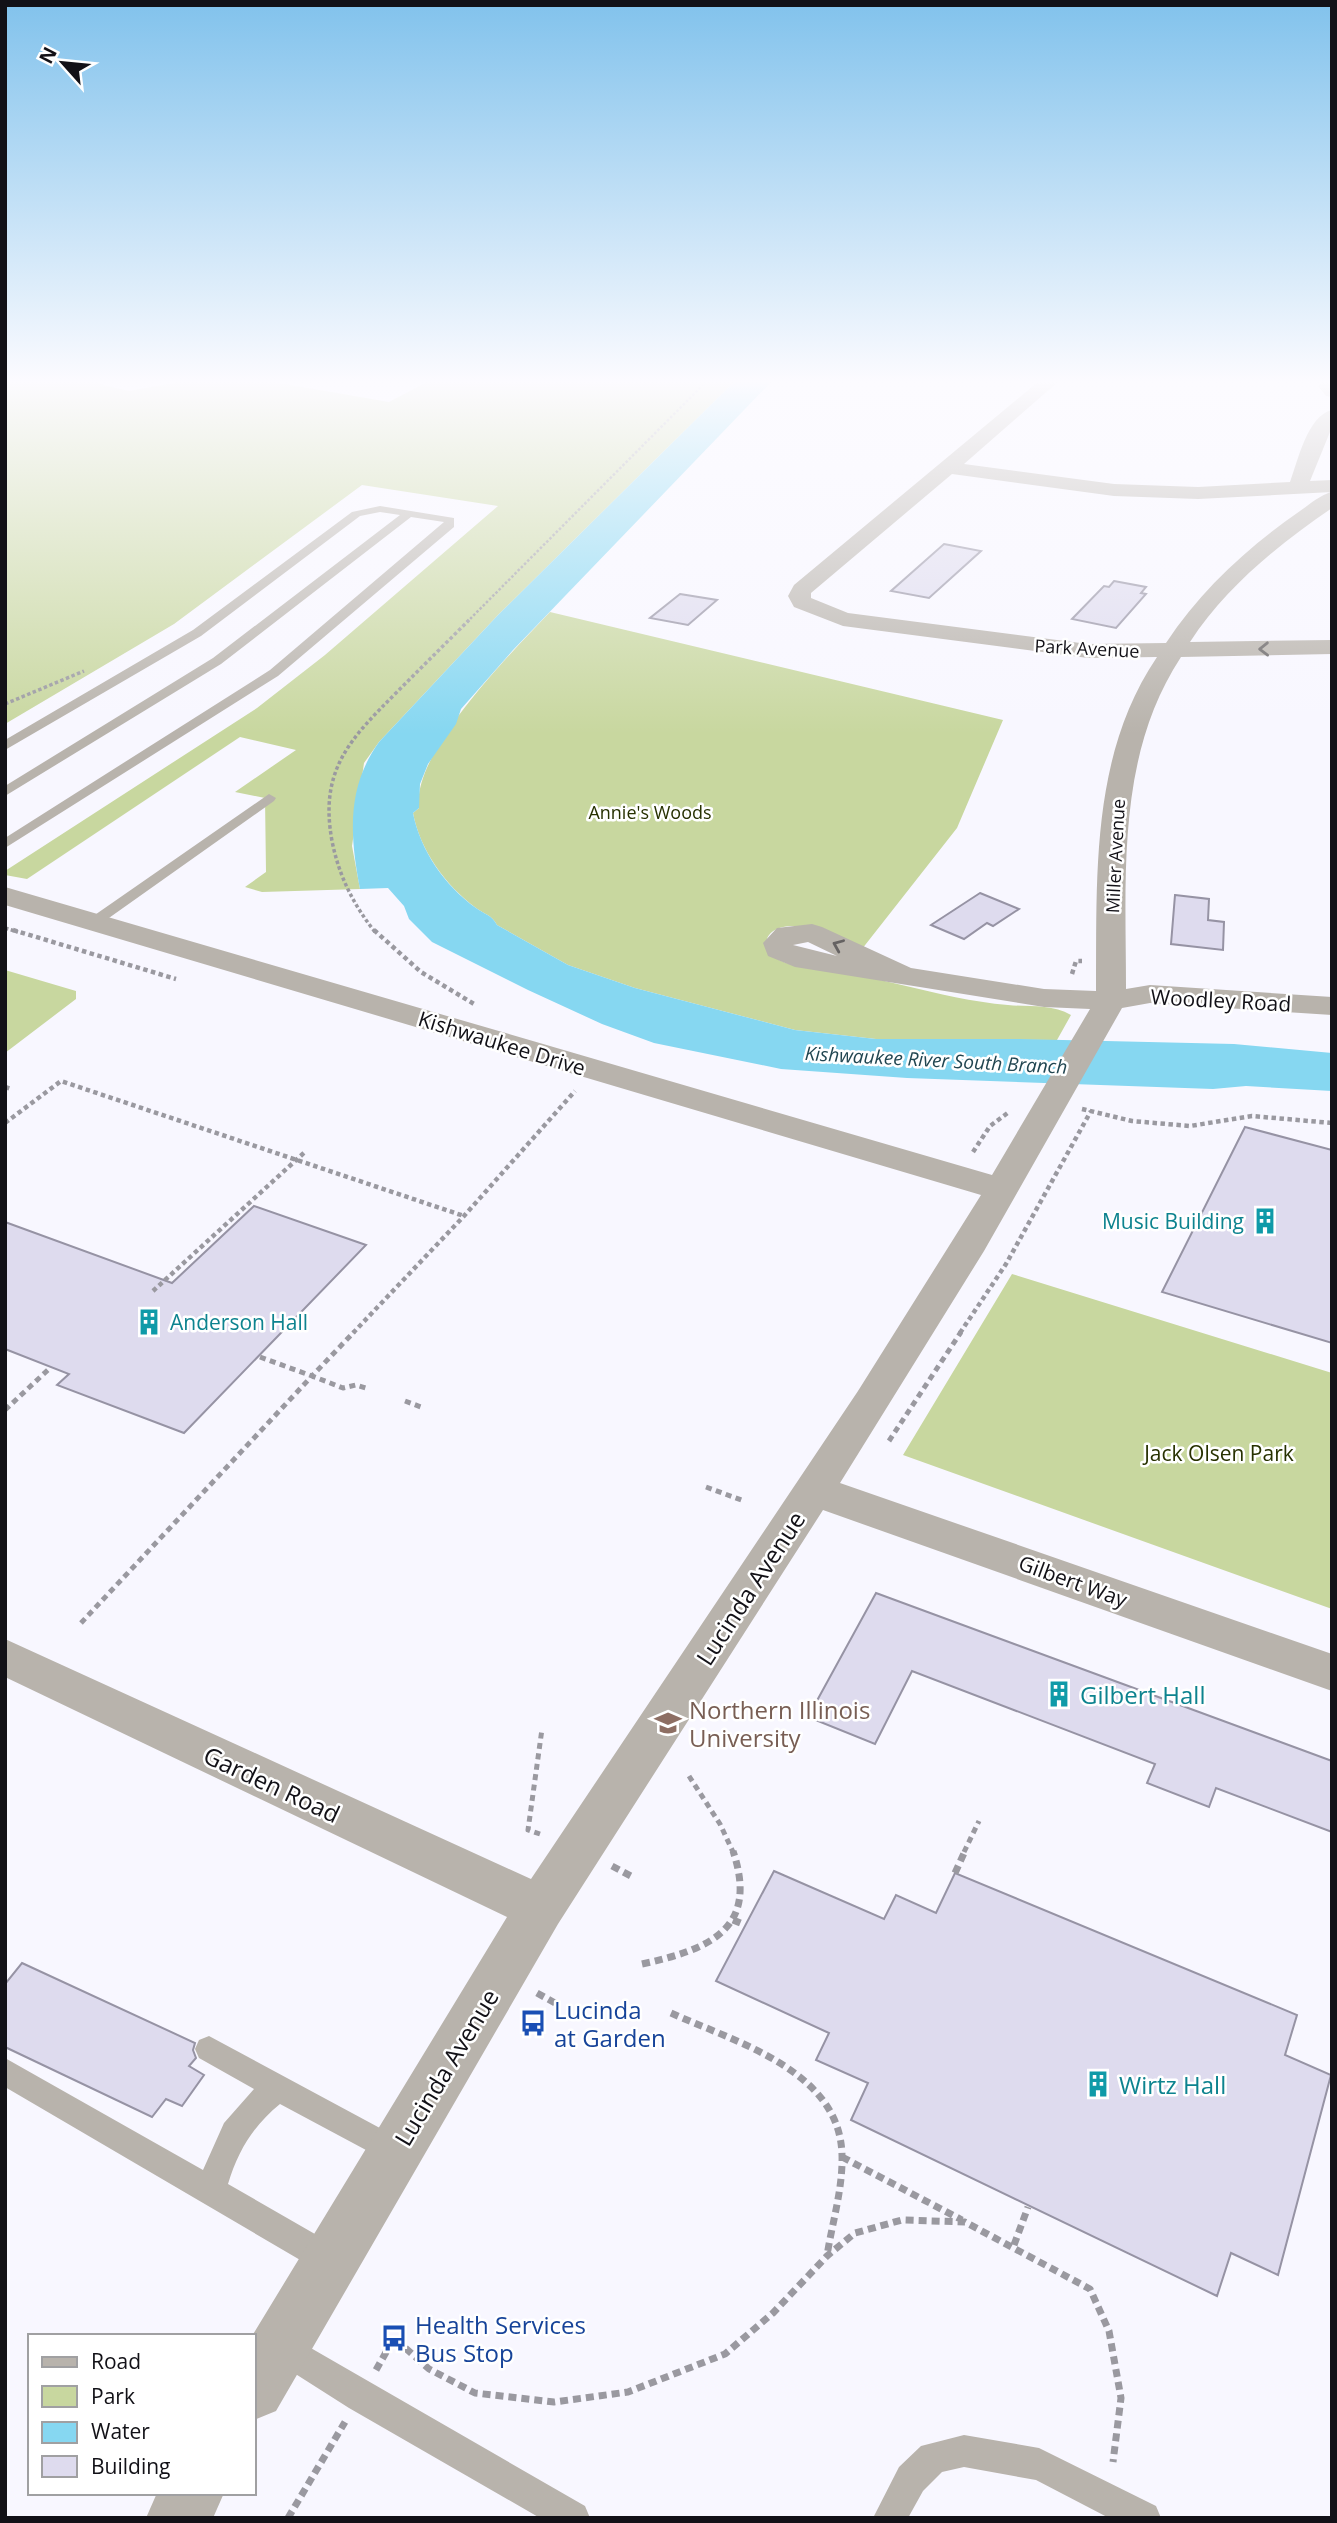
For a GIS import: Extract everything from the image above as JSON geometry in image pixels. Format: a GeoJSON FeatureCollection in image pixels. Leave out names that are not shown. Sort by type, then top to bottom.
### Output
{"type":"FeatureCollection","features":[{"type":"Feature","properties":{"kind":"street","name":"Park Avenue"},"geometry":{"type":"LineString","coordinates":[[908,499],[802,590],[802,602],[843,619],[1088,651],[1332,647]]}},
{"type":"Feature","properties":{"kind":"street","name":"Miller Avenue"},"geometry":{"type":"LineString","coordinates":[[1111,1001],[1115,807],[1124,756],[1149,692],[1170,651],[1221,586],[1313,499]]}},
{"type":"Feature","properties":{"kind":"street","name":"Kishwaukee Drive"},"geometry":{"type":"LineString","coordinates":[[5,895],[1000,1189]]}},
{"type":"Feature","properties":{"kind":"street","name":"Woodley Road"},"geometry":{"type":"LineString","coordinates":[[900,973],[987,990],[1111,1001],[1150,994],[1332,1006]]}},
{"type":"Feature","properties":{"kind":"street","name":"Lucinda Avenue"},"geometry":{"type":"LineString","coordinates":[[267,2367],[540,1908],[813,1490],[965,1251],[1111,1001]]}},
{"type":"Feature","properties":{"kind":"street","name":"Gilbert Way"},"geometry":{"type":"LineString","coordinates":[[813,1490],[1332,1673]]}},
{"type":"Feature","properties":{"kind":"street","name":"Garden Road"},"geometry":{"type":"LineString","coordinates":[[5,1657],[540,1908]]}},
{"type":"Feature","properties":{"kind":"street"},"geometry":{"type":"LineString","coordinates":[[178,2518],[191,2495]]}},
{"type":"Feature","properties":{"kind":"lane"},"geometry":{"type":"LineString","coordinates":[[5,746],[197,633],[356,514],[380,509],[450,520],[449,527],[274,673],[5,845]]}},
{"type":"Feature","properties":{"kind":"lane"},"geometry":{"type":"LineString","coordinates":[[5,792],[217,661],[410,513]]}},
{"type":"Feature","properties":{"kind":"lane"},"geometry":{"type":"LineString","coordinates":[[94,922],[269,798]]}},
{"type":"Feature","properties":{"kind":"lane"},"geometry":{"type":"LineString","coordinates":[[209,2049],[395,2151]]}},
{"type":"Feature","properties":{"kind":"lane"},"geometry":{"type":"LineString","coordinates":[[5,2071],[331,2260]]}},
{"type":"Feature","properties":{"kind":"lane"},"geometry":{"type":"LineString","coordinates":[[210,2192],[226,2145],[250,2108],[279,2087]]}},
{"type":"Feature","properties":{"kind":"lane"},"geometry":{"type":"LineString","coordinates":[[267,2367],[360,2397],[573,2518]]}},
{"type":"Feature","properties":{"kind":"lane"},"geometry":{"type":"LineString","coordinates":[[890,2518],[911,2479],[933,2458],[964,2451],[1039,2464],[1144,2518]]}},
{"type":"Feature","properties":{"kind":"path"},"geometry":{"type":"LineString","coordinates":[[482,1008],[398,957],[367,925],[354,906],[336,868],[327,803],[330,779],[339,757],[355,734],[590,499]]}},
{"type":"Feature","properties":{"kind":"path"},"geometry":{"type":"LineString","coordinates":[[5,704],[87,670]]}},
{"type":"Feature","properties":{"kind":"path"},"geometry":{"type":"LineString","coordinates":[[5,928],[176,979]]}},
{"type":"Feature","properties":{"kind":"path"},"geometry":{"type":"LineString","coordinates":[[81,1623],[464,1216],[593,1070]]}},
{"type":"Feature","properties":{"kind":"path"},"geometry":{"type":"LineString","coordinates":[[5,1124],[61,1081],[464,1216]]}},
{"type":"Feature","properties":{"kind":"path"},"geometry":{"type":"LineString","coordinates":[[5,1087],[11,1089]]}},
{"type":"Feature","properties":{"kind":"path"},"geometry":{"type":"LineString","coordinates":[[969,1158],[990,1126],[1027,1099],[1053,1100],[1132,1121],[1190,1126],[1252,1116],[1301,1118],[1332,1123]]}},
{"type":"Feature","properties":{"kind":"path"},"geometry":{"type":"LineString","coordinates":[[884,1449],[1006,1264],[1091,1111]]}},
{"type":"Feature","properties":{"kind":"path"},"geometry":{"type":"LineString","coordinates":[[153,1292],[306,1151]]}},
{"type":"Feature","properties":{"kind":"path"},"geometry":{"type":"LineString","coordinates":[[260,1357],[344,1388],[356,1385],[366,1388]]}},
{"type":"Feature","properties":{"kind":"path"},"geometry":{"type":"LineString","coordinates":[[5,1410],[51,1367]]}},
{"type":"Feature","properties":{"kind":"path"},"geometry":{"type":"LineString","coordinates":[[405,1401],[421,1407]]}},
{"type":"Feature","properties":{"kind":"path"},"geometry":{"type":"LineString","coordinates":[[706,1487],[744,1502]]}},
{"type":"Feature","properties":{"kind":"path"},"geometry":{"type":"LineString","coordinates":[[528,1830],[542,1728]]}},
{"type":"Feature","properties":{"kind":"path"},"geometry":{"type":"LineString","coordinates":[[642,1964],[681,1956],[708,1945],[733,1920],[741,1886],[730,1841],[689,1776]]}},
{"type":"Feature","properties":{"kind":"path"},"geometry":{"type":"LineString","coordinates":[[955,1872],[979,1821]]}},
{"type":"Feature","properties":{"kind":"path"},"geometry":{"type":"LineString","coordinates":[[733,1920],[745,1925]]}},
{"type":"Feature","properties":{"kind":"path"},"geometry":{"type":"LineString","coordinates":[[671,2012],[805,2078],[816,2088],[833,2112],[842,2157],[827,2256]]}},
{"type":"Feature","properties":{"kind":"path"},"geometry":{"type":"LineString","coordinates":[[842,2157],[1014,2245],[1090,2288],[1109,2331],[1121,2398],[1113,2462]]}},
{"type":"Feature","properties":{"kind":"path"},"geometry":{"type":"LineString","coordinates":[[1014,2245],[1028,2207]]}},
{"type":"Feature","properties":{"kind":"path"},"geometry":{"type":"LineString","coordinates":[[394,2337],[429,2369],[475,2393],[554,2402],[628,2392],[725,2354],[773,2313],[827,2256],[855,2233],[902,2220],[965,2222]]}},
{"type":"Feature","properties":{"kind":"path"},"geometry":{"type":"LineString","coordinates":[[288,2518],[319,2464]]}},
{"type":"Feature","properties":{"kind":"green space"},"geometry":{"type":"Polygon","coordinates":[[[5,499],[343,499],[174,624],[5,724],[5,499]]]}},
{"type":"Feature","properties":{"kind":"green space"},"geometry":{"type":"Polygon","coordinates":[[[451,499],[616,499],[498,615],[379,742],[364,763],[352,846],[360,889],[262,892],[245,887],[266,872],[265,798],[235,792],[296,750],[240,737],[27,879],[5,875],[5,871],[257,708],[325,655],[498,506],[451,499]]]}},
{"type":"Feature","properties":{"kind":"green space","name":"Annie's Woods"},"geometry":{"type":"Polygon","coordinates":[[[550,612],[1003,720],[957,828],[862,949],[821,931],[797,926],[773,931],[767,944],[769,951],[776,958],[786,963],[982,1002],[1064,1011],[1071,1015],[1057,1040],[876,1039],[795,1030],[635,988],[568,965],[497,925],[465,899],[444,878],[421,840],[413,813],[419,808],[421,785],[431,760],[467,704],[550,612]]]}},
{"type":"Feature","properties":{"kind":"green space"},"geometry":{"type":"Polygon","coordinates":[[[5,970],[76,991],[76,999],[5,1053],[5,970]]]}},
{"type":"Feature","properties":{"kind":"green space","name":"Jack Olsen Park"},"geometry":{"type":"Polygon","coordinates":[[[1012,1274],[1332,1373],[1332,1609],[903,1455],[1012,1274]]]}},
{"type":"Feature","properties":{"kind":"water","name":"Kishwaukee River South Branch"},"geometry":{"type":"Polygon","coordinates":[[[616,499],[659,499],[513,650],[461,709],[456,724],[428,764],[420,784],[419,808],[413,813],[428,854],[454,889],[497,925],[568,965],[635,988],[795,1030],[876,1039],[1234,1044],[1332,1053],[1332,1091],[1246,1086],[1213,1089],[907,1078],[781,1069],[654,1043],[602,1024],[432,942],[409,919],[404,906],[388,888],[360,889],[353,831],[356,795],[368,759],[379,742],[498,615],[616,499]]]}},
{"type":"Feature","properties":{"kind":"building"},"geometry":{"type":"Polygon","coordinates":[[[944,544],[981,551],[929,598],[891,591],[944,544]]]}},
{"type":"Feature","properties":{"kind":"building"},"geometry":{"type":"Polygon","coordinates":[[[1114,581],[1146,587],[1141,593],[1146,594],[1116,628],[1072,619],[1104,586],[1109,587],[1114,581]]]}},
{"type":"Feature","properties":{"kind":"building"},"geometry":{"type":"Polygon","coordinates":[[[680,594],[717,600],[688,625],[650,618],[680,594]]]}},
{"type":"Feature","properties":{"kind":"building"},"geometry":{"type":"Polygon","coordinates":[[[980,893],[1019,909],[993,926],[987,923],[964,939],[931,925],[980,893]]]}},
{"type":"Feature","properties":{"kind":"building"},"geometry":{"type":"Polygon","coordinates":[[[1175,895],[1209,899],[1208,920],[1224,922],[1223,950],[1171,944],[1175,895]]]}},
{"type":"Feature","properties":{"kind":"building","name":"Music Building"},"geometry":{"type":"Polygon","coordinates":[[[1245,1127],[1332,1150],[1332,1343],[1162,1292],[1245,1127]]]}},
{"type":"Feature","properties":{"kind":"building","name":"Anderson Hall"},"geometry":{"type":"Polygon","coordinates":[[[254,1206],[366,1245],[184,1433],[57,1385],[69,1374],[5,1349],[5,1222],[172,1283],[254,1206]]]}},
{"type":"Feature","properties":{"kind":"building","name":"Gilbert Hall"},"geometry":{"type":"Polygon","coordinates":[[[876,1593],[1332,1761],[1332,1832],[1216,1788],[1209,1807],[1147,1783],[1155,1764],[912,1671],[875,1744],[808,1717],[876,1593]]]}},
{"type":"Feature","properties":{"kind":"building","name":"Wirtz Hall"},"geometry":{"type":"Polygon","coordinates":[[[774,1871],[884,1919],[896,1895],[936,1913],[955,1873],[1297,2015],[1285,2055],[1331,2075],[1278,2275],[1231,2253],[1217,2296],[851,2120],[868,2083],[816,2060],[829,2033],[716,1981],[774,1871]]]}},
{"type":"Feature","properties":{"kind":"building"},"geometry":{"type":"Polygon","coordinates":[[[22,1963],[195,2043],[193,2050],[196,2058],[189,2066],[204,2075],[182,2106],[166,2099],[152,2117],[5,2047],[5,1984],[22,1963]]]}},
{"type":"Feature","properties":{"kind":"place","name":"Music Building"},"geometry":{"type":"Point","coordinates":[1265,1221]}},
{"type":"Feature","properties":{"kind":"place","name":"Anderson Hall"},"geometry":{"type":"Point","coordinates":[149,1322]}},
{"type":"Feature","properties":{"kind":"place","name":"Gilbert Hall"},"geometry":{"type":"Point","coordinates":[1059,1694]}},
{"type":"Feature","properties":{"kind":"place","name":"Northern Illinois University"},"geometry":{"type":"Point","coordinates":[668,1723]}},
{"type":"Feature","properties":{"kind":"place","name":"Lucinda at Garden"},"geometry":{"type":"Point","coordinates":[533,2023]}},
{"type":"Feature","properties":{"kind":"place","name":"Wirtz Hall"},"geometry":{"type":"Point","coordinates":[1098,2084]}},
{"type":"Feature","properties":{"kind":"place","name":"Health Services Bus Stop"},"geometry":{"type":"Point","coordinates":[394,2338]}}]}
